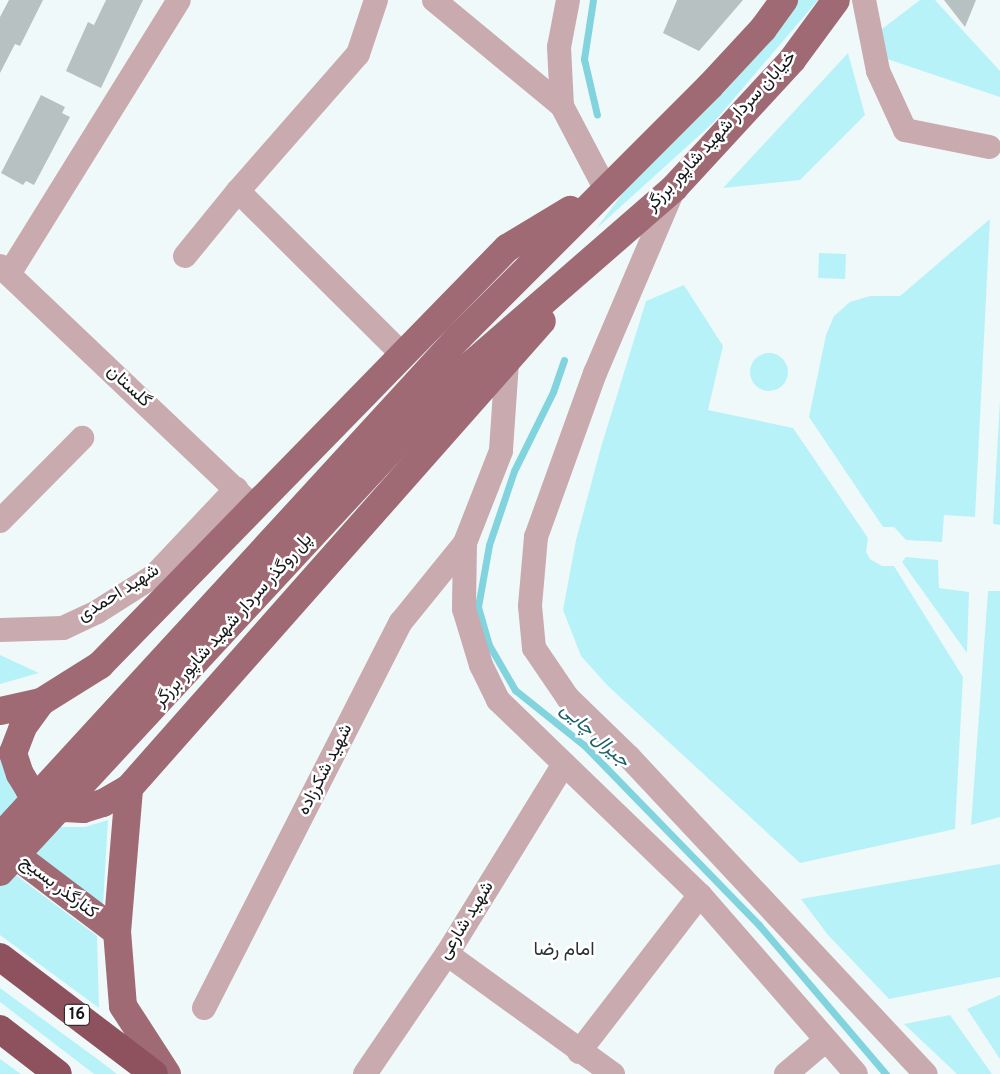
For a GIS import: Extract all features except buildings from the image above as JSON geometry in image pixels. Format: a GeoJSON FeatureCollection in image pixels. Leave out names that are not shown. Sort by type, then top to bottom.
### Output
{"type":"FeatureCollection","features":[{"type":"Feature","properties":{"kind":"highway","name":"16"},"geometry":{"type":"LineString","coordinates":[[0,957],[154,1074]]}},
{"type":"Feature","properties":{"kind":"highway"},"geometry":{"type":"LineString","coordinates":[[0,1029],[58,1074]]}},
{"type":"Feature","properties":{"kind":"main road"},"geometry":{"type":"LineString","coordinates":[[0,711],[41,702],[100,665],[507,248],[605,188],[710,86],[763,28],[784,0]]}},
{"type":"Feature","properties":{"kind":"main road","name":"خیابان سردار شهید شاپور برزگر"},"geometry":{"type":"LineString","coordinates":[[598,254],[674,188],[792,60],[836,0]]}},
{"type":"Feature","properties":{"kind":"main road","name":"پل روگذر سردار شهید شاپور برزگر"},"geometry":{"type":"LineString","coordinates":[[0,872],[144,702],[460,337],[605,188]]}},
{"type":"Feature","properties":{"kind":"main road"},"geometry":{"type":"LineString","coordinates":[[41,702],[23,726],[14,753],[20,774],[30,789],[45,802],[64,808],[83,809],[103,804],[129,788],[507,362],[598,254]]}},
{"type":"Feature","properties":{"kind":"main road","name":"پل روگذر سردار شهید شاپور برزگر"},"geometry":{"type":"LineString","coordinates":[[0,837],[144,702],[466,368],[598,254]]}},
{"type":"Feature","properties":{"kind":"main road"},"geometry":{"type":"LineString","coordinates":[[129,788],[117,932],[123,1006],[167,1074]]}},
{"type":"Feature","properties":{"kind":"main road","name":"کنارگذر بسیج"},"geometry":{"type":"LineString","coordinates":[[0,844],[117,932]]}},
{"type":"Feature","properties":{"kind":"street"},"geometry":{"type":"LineString","coordinates":[[4,270],[179,0]]}},
{"type":"Feature","properties":{"kind":"street"},"geometry":{"type":"LineString","coordinates":[[185,256],[238,191],[358,54],[376,0]]}},
{"type":"Feature","properties":{"kind":"street"},"geometry":{"type":"LineString","coordinates":[[434,0],[562,106],[605,188]]}},
{"type":"Feature","properties":{"kind":"street"},"geometry":{"type":"LineString","coordinates":[[562,106],[559,47],[568,0]]}},
{"type":"Feature","properties":{"kind":"street"},"geometry":{"type":"LineString","coordinates":[[864,0],[878,71],[905,130],[989,147]]}},
{"type":"Feature","properties":{"kind":"street"},"geometry":{"type":"LineString","coordinates":[[674,188],[595,373],[536,537],[530,606],[534,648],[568,698],[629,757],[926,1074]]}},
{"type":"Feature","properties":{"kind":"street"},"geometry":{"type":"LineString","coordinates":[[238,191],[402,356]]}},
{"type":"Feature","properties":{"kind":"street","name":"گلستان"},"geometry":{"type":"LineString","coordinates":[[4,270],[255,508]]}},
{"type":"Feature","properties":{"kind":"street"},"geometry":{"type":"LineString","coordinates":[[507,362],[501,451],[465,543],[464,609],[481,665],[498,700],[700,895],[856,1074]]}},
{"type":"Feature","properties":{"kind":"street"},"geometry":{"type":"LineString","coordinates":[[0,521],[82,438]]}},
{"type":"Feature","properties":{"kind":"street","name":"شهید احمدی"},"geometry":{"type":"LineString","coordinates":[[0,630],[63,628],[98,612],[154,576],[236,489]]}},
{"type":"Feature","properties":{"kind":"street","name":"شهید شکرزاده"},"geometry":{"type":"LineString","coordinates":[[204,1008],[401,622],[465,543]]}},
{"type":"Feature","properties":{"kind":"street","name":"شهید شارعی"},"geometry":{"type":"LineString","coordinates":[[365,1074],[447,954],[564,764]]}},
{"type":"Feature","properties":{"kind":"street"},"geometry":{"type":"LineString","coordinates":[[579,1052],[700,895]]}},
{"type":"Feature","properties":{"kind":"street"},"geometry":{"type":"LineString","coordinates":[[447,954],[579,1052],[614,1074]]}},
{"type":"Feature","properties":{"kind":"street"},"geometry":{"type":"LineString","coordinates":[[786,1074],[826,1040]]}},
{"type":"Feature","properties":{"kind":"shaded area"},"geometry":{"type":"Polygon","coordinates":[[[798,0],[818,0],[714,122],[596,229],[628,186],[705,111],[798,0]]]}},
{"type":"Feature","properties":{"kind":"shaded area"},"geometry":{"type":"Polygon","coordinates":[[[920,0],[935,0],[1000,71],[1000,97],[884,58],[878,32],[920,0]]]}},
{"type":"Feature","properties":{"kind":"shaded area"},"geometry":{"type":"Polygon","coordinates":[[[848,53],[865,115],[800,180],[723,188],[848,53]]]}},
{"type":"Feature","properties":{"kind":"shaded area"},"geometry":{"type":"Polygon","coordinates":[[[990,219],[975,517],[944,515],[942,542],[906,540],[894,527],[883,527],[809,417],[826,335],[834,316],[850,302],[870,296],[900,296],[990,219]]]}},
{"type":"Feature","properties":{"kind":"shaded area"},"geometry":{"type":"Polygon","coordinates":[[[819,253],[846,254],[845,279],[818,278],[819,253]]]}},
{"type":"Feature","properties":{"kind":"shaded area"},"geometry":{"type":"Polygon","coordinates":[[[684,285],[723,346],[708,410],[793,428],[868,538],[866,552],[870,559],[882,566],[894,566],[963,677],[955,829],[800,863],[608,686],[581,656],[563,610],[576,540],[601,447],[646,301],[684,285]]]}},
{"type":"Feature","properties":{"kind":"shaded area"},"geometry":{"type":"Polygon","coordinates":[[[769,353],[782,359],[788,372],[782,385],[769,391],[756,385],[750,372],[756,359],[769,353]]]}},
{"type":"Feature","properties":{"kind":"shaded area"},"geometry":{"type":"Polygon","coordinates":[[[1000,400],[1000,525],[993,524],[1000,400]]]}},
{"type":"Feature","properties":{"kind":"shaded area"},"geometry":{"type":"Polygon","coordinates":[[[906,557],[938,560],[939,588],[969,592],[967,653],[902,562],[906,557]]]}},
{"type":"Feature","properties":{"kind":"shaded area"},"geometry":{"type":"Polygon","coordinates":[[[988,591],[1000,591],[1000,817],[971,825],[988,591]]]}},
{"type":"Feature","properties":{"kind":"shaded area"},"geometry":{"type":"Polygon","coordinates":[[[0,655],[39,673],[0,684],[0,655]]]}},
{"type":"Feature","properties":{"kind":"shaded area"},"geometry":{"type":"Polygon","coordinates":[[[0,743],[1,757],[34,816],[62,827],[85,827],[108,820],[103,905],[0,826],[0,743]]]}},
{"type":"Feature","properties":{"kind":"shaded area"},"geometry":{"type":"Polygon","coordinates":[[[0,863],[97,936],[99,1008],[0,935],[0,863]]]}},
{"type":"Feature","properties":{"kind":"shaded area"},"geometry":{"type":"Polygon","coordinates":[[[1000,864],[1000,977],[889,999],[828,935],[801,899],[1000,864]]]}},
{"type":"Feature","properties":{"kind":"shaded area"},"geometry":{"type":"Polygon","coordinates":[[[0,988],[117,1074],[94,1074],[0,1002],[0,988]]]}},
{"type":"Feature","properties":{"kind":"shaded area"},"geometry":{"type":"Polygon","coordinates":[[[1000,995],[1000,1059],[967,1009],[1000,995]]]}},
{"type":"Feature","properties":{"kind":"shaded area"},"geometry":{"type":"Polygon","coordinates":[[[950,1015],[992,1074],[957,1074],[904,1024],[950,1015]]]}},
{"type":"Feature","properties":{"kind":"shaded area"},"geometry":{"type":"Polygon","coordinates":[[[0,1059],[21,1074],[0,1074],[0,1059]]]}},
{"type":"Feature","properties":{"kind":"waterway","name":"جیرال چایی"},"geometry":{"type":"LineString","coordinates":[[593,0],[584,59],[597,115]]}},
{"type":"Feature","properties":{"kind":"waterway","name":"جیرال چایی"},"geometry":{"type":"LineString","coordinates":[[564,360],[553,392],[514,471],[489,545],[478,607],[489,645],[515,690],[584,745],[759,925],[886,1074]]}},
{"type":"Feature","properties":{"kind":"district","name":"امام رضا"},"geometry":{"type":"Point","coordinates":[564,951]}}]}
